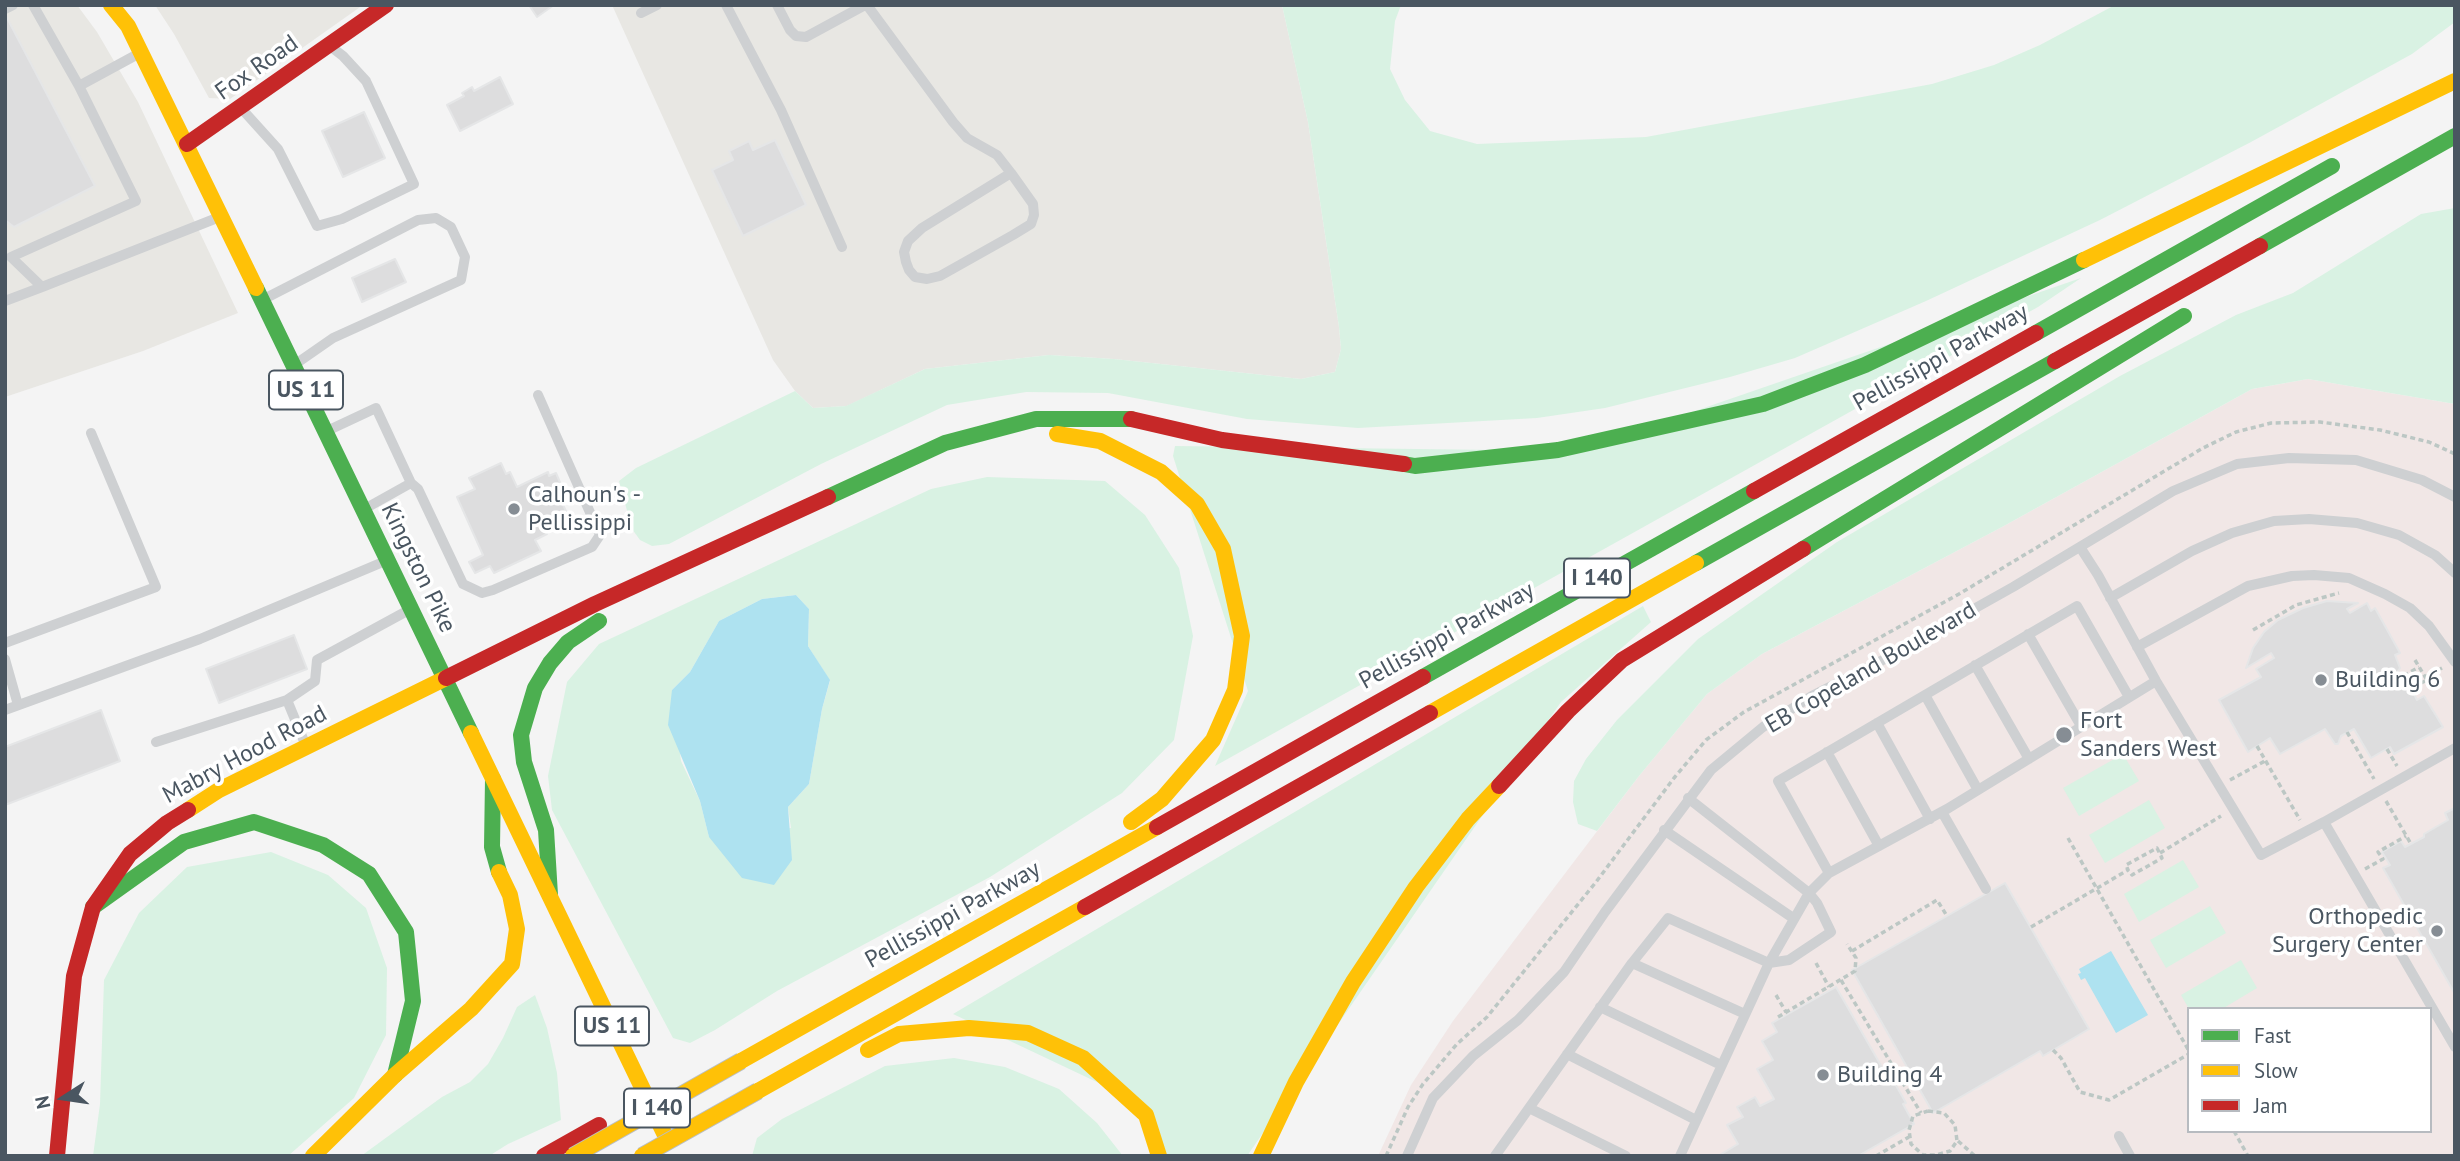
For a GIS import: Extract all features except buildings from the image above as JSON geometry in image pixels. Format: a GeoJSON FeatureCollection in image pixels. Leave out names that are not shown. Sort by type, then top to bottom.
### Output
{"type":"FeatureCollection","features":[{"type":"Feature","properties":{"kind":"main road","name":"Kingston Pike"},"geometry":{"type":"LineString","coordinates":[[111,5],[128,26],[187,145],[676,1156]]}},
{"type":"Feature","properties":{"kind":"main road","name":"Fox Road"},"geometry":{"type":"LineString","coordinates":[[187,145],[386,5]]}},
{"type":"Feature","properties":{"kind":"main road","name":"Mabry Hood Road"},"geometry":{"type":"LineString","coordinates":[[57,1156],[74,976],[93,907],[130,854],[167,823],[219,790],[595,604],[945,443],[1036,419],[1126,418],[1222,440],[1415,466],[1558,450],[1763,404],[1877,359],[2455,81]]}},
{"type":"Feature","properties":{"kind":"main road"},"geometry":{"type":"LineString","coordinates":[[2435,108],[2455,97]]}},
{"type":"Feature","properties":{"kind":"main road","name":"I 140"},"geometry":{"type":"LineString","coordinates":[[642,1156],[2455,136]]}},
{"type":"Feature","properties":{"kind":"main road"},"geometry":{"type":"LineString","coordinates":[[2353,212],[2455,150]]}},
{"type":"Feature","properties":{"kind":"main road","name":"Pellissippi Parkway"},"geometry":{"type":"LineString","coordinates":[[573,1156],[2344,159]]}},
{"type":"Feature","properties":{"kind":"main road"},"geometry":{"type":"LineString","coordinates":[[1261,1156],[1296,1082],[1353,982],[1416,887],[1468,819],[1568,711],[1622,660],[2200,306]]}},
{"type":"Feature","properties":{"kind":"main road"},"geometry":{"type":"LineString","coordinates":[[667,589],[930,461],[957,449],[992,440],[1030,434],[1100,441],[1160,472],[1197,504],[1223,549],[1242,636],[1235,690],[1213,740],[1162,799],[1120,830],[1068,859]]}},
{"type":"Feature","properties":{"kind":"main road"},"geometry":{"type":"LineString","coordinates":[[550,895],[545,830],[524,762],[521,734],[535,688],[550,663],[568,642],[590,625],[610,616]]}},
{"type":"Feature","properties":{"kind":"main road"},"geometry":{"type":"LineString","coordinates":[[313,1156],[395,1075],[471,1009],[512,964],[517,929],[510,895],[496,866],[492,847],[493,779]]}},
{"type":"Feature","properties":{"kind":"main road"},"geometry":{"type":"LineString","coordinates":[[93,907],[184,842],[254,822],[323,845],[369,874],[405,932],[413,1001],[395,1075]]}},
{"type":"Feature","properties":{"kind":"main road"},"geometry":{"type":"LineString","coordinates":[[544,1156],[1047,870]]}},
{"type":"Feature","properties":{"kind":"main road"},"geometry":{"type":"LineString","coordinates":[[850,1059],[900,1034],[969,1028],[1028,1033],[1083,1058],[1146,1115],[1159,1156]]}},
{"type":"Feature","properties":{"kind":"main road"},"geometry":{"type":"LineString","coordinates":[[758,1091],[789,1090],[826,1071]]}},
{"type":"Feature","properties":{"kind":"lane"},"geometry":{"type":"LineString","coordinates":[[5,9],[13,5]]}},
{"type":"Feature","properties":{"kind":"lane"},"geometry":{"type":"LineString","coordinates":[[33,5],[79,86],[136,201],[8,255],[42,287]]}},
{"type":"Feature","properties":{"kind":"lane"},"geometry":{"type":"LineString","coordinates":[[641,13],[657,5]]}},
{"type":"Feature","properties":{"kind":"lane"},"geometry":{"type":"LineString","coordinates":[[726,5],[781,110],[842,247]]}},
{"type":"Feature","properties":{"kind":"lane"},"geometry":{"type":"LineString","coordinates":[[777,5],[790,30],[796,36],[806,37],[866,5],[953,122],[967,138],[997,155],[1033,204],[1031,224],[940,276],[927,279],[915,276],[906,262],[904,252],[908,242],[922,228],[1010,173]]}},
{"type":"Feature","properties":{"kind":"lane"},"geometry":{"type":"LineString","coordinates":[[241,107],[278,149],[317,226],[342,219],[414,184],[366,81],[329,45]]}},
{"type":"Feature","properties":{"kind":"lane"},"geometry":{"type":"LineString","coordinates":[[79,86],[141,52]]}},
{"type":"Feature","properties":{"kind":"lane"},"geometry":{"type":"LineString","coordinates":[[5,301],[221,216]]}},
{"type":"Feature","properties":{"kind":"lane"},"geometry":{"type":"LineString","coordinates":[[262,300],[418,220],[436,218],[451,228],[465,257],[461,280],[333,338],[294,365]]}},
{"type":"Feature","properties":{"kind":"lane"},"geometry":{"type":"LineString","coordinates":[[326,432],[376,408],[463,584],[482,593],[592,547],[600,535],[538,395]]}},
{"type":"Feature","properties":{"kind":"lane"},"geometry":{"type":"LineString","coordinates":[[5,643],[156,587],[91,433]]}},
{"type":"Feature","properties":{"kind":"lane","name":"EB Copeland Boulevard"},"geometry":{"type":"LineString","coordinates":[[1406,1156],[1433,1098],[1473,1056],[1518,1020],[1564,972],[1664,830],[1711,770],[1763,727],[1792,708],[2013,587],[2173,491],[2237,464],[2289,458],[2356,460],[2422,480],[2455,497]]}},
{"type":"Feature","properties":{"kind":"lane"},"geometry":{"type":"LineString","coordinates":[[364,509],[411,483]]}},
{"type":"Feature","properties":{"kind":"lane"},"geometry":{"type":"LineString","coordinates":[[2110,598],[2192,551],[2232,533],[2286,520],[2357,523],[2399,535],[2435,555],[2455,573]]}},
{"type":"Feature","properties":{"kind":"lane"},"geometry":{"type":"LineString","coordinates":[[2080,547],[2156,681],[2261,855],[2455,748]]}},
{"type":"Feature","properties":{"kind":"lane"},"geometry":{"type":"LineString","coordinates":[[5,710],[200,639],[388,559]]}},
{"type":"Feature","properties":{"kind":"lane"},"geometry":{"type":"LineString","coordinates":[[2137,647],[2248,586],[2292,576],[2314,575],[2349,578],[2410,608],[2429,626],[2455,663]]}},
{"type":"Feature","properties":{"kind":"lane"},"geometry":{"type":"LineString","coordinates":[[1829,873],[1778,781],[1975,665],[2077,606],[2129,697]]}},
{"type":"Feature","properties":{"kind":"lane"},"geometry":{"type":"LineString","coordinates":[[156,742],[287,700],[315,681],[317,660],[412,608]]}},
{"type":"Feature","properties":{"kind":"lane"},"geometry":{"type":"LineString","coordinates":[[2028,635],[2081,726]]}},
{"type":"Feature","properties":{"kind":"lane"},"geometry":{"type":"LineString","coordinates":[[5,659],[18,705]]}},
{"type":"Feature","properties":{"kind":"lane"},"geometry":{"type":"LineString","coordinates":[[1975,665],[2029,759]]}},
{"type":"Feature","properties":{"kind":"lane"},"geometry":{"type":"LineString","coordinates":[[1680,1156],[1769,963],[1809,893],[1829,873],[1942,812],[2156,681]]}},
{"type":"Feature","properties":{"kind":"lane"},"geometry":{"type":"LineString","coordinates":[[1925,695],[1978,790]]}},
{"type":"Feature","properties":{"kind":"lane"},"geometry":{"type":"LineString","coordinates":[[287,700],[306,747]]}},
{"type":"Feature","properties":{"kind":"lane"},"geometry":{"type":"LineString","coordinates":[[1877,723],[1930,818]]}},
{"type":"Feature","properties":{"kind":"lane"},"geometry":{"type":"LineString","coordinates":[[1827,752],[1879,846]]}},
{"type":"Feature","properties":{"kind":"lane"},"geometry":{"type":"LineString","coordinates":[[1495,1156],[1632,963],[1668,918],[1769,963],[1789,960],[1831,932],[1817,902],[1809,893],[1688,799]]}},
{"type":"Feature","properties":{"kind":"lane"},"geometry":{"type":"LineString","coordinates":[[1942,812],[1986,889]]}},
{"type":"Feature","properties":{"kind":"lane"},"geometry":{"type":"LineString","coordinates":[[2324,822],[2432,1007]]}},
{"type":"Feature","properties":{"kind":"lane"},"geometry":{"type":"LineString","coordinates":[[1664,830],[1793,918]]}},
{"type":"Feature","properties":{"kind":"lane"},"geometry":{"type":"LineString","coordinates":[[1632,963],[1745,1014]]}},
{"type":"Feature","properties":{"kind":"lane"},"geometry":{"type":"LineString","coordinates":[[1601,1007],[1721,1065]]}},
{"type":"Feature","properties":{"kind":"lane"},"geometry":{"type":"LineString","coordinates":[[2432,1008],[2455,1047]]}},
{"type":"Feature","properties":{"kind":"lane"},"geometry":{"type":"LineString","coordinates":[[1567,1054],[1696,1120]]}},
{"type":"Feature","properties":{"kind":"lane"},"geometry":{"type":"LineString","coordinates":[[1529,1108],[1626,1156]]}},
{"type":"Feature","properties":{"kind":"lane"},"geometry":{"type":"LineString","coordinates":[[2119,1136],[2128,1155]]}},
{"type":"Feature","properties":{"kind":"path"},"geometry":{"type":"LineString","coordinates":[[1386,1156],[1408,1107],[1432,1074],[1495,1007],[1706,740],[1744,712],[1866,647],[2236,432],[2271,423],[2320,422],[2381,430],[2428,442],[2455,454]]}},
{"type":"Feature","properties":{"kind":"path"},"geometry":{"type":"LineString","coordinates":[[2253,630],[2296,606],[2339,593]]}},
{"type":"Feature","properties":{"kind":"path"},"geometry":{"type":"LineString","coordinates":[[2415,660],[2430,685]]}},
{"type":"Feature","properties":{"kind":"path"},"geometry":{"type":"LineString","coordinates":[[2389,684],[2419,667]]}},
{"type":"Feature","properties":{"kind":"path"},"geometry":{"type":"LineString","coordinates":[[2413,687],[2442,667]]}},
{"type":"Feature","properties":{"kind":"path"},"geometry":{"type":"LineString","coordinates":[[2257,746],[2306,831]]}},
{"type":"Feature","properties":{"kind":"path"},"geometry":{"type":"LineString","coordinates":[[2230,780],[2265,761]]}},
{"type":"Feature","properties":{"kind":"path"},"geometry":{"type":"LineString","coordinates":[[2160,853],[2234,809]]}},
{"type":"Feature","properties":{"kind":"path"},"geometry":{"type":"LineString","coordinates":[[2354,875],[2383,859],[2378,852],[2406,836]]}},
{"type":"Feature","properties":{"kind":"path"},"geometry":{"type":"LineString","coordinates":[[2068,838],[2187,1049]]}},
{"type":"Feature","properties":{"kind":"path"},"geometry":{"type":"LineString","coordinates":[[2157,848],[2162,858],[2132,875],[2129,870],[2126,865],[2157,848]]}},
{"type":"Feature","properties":{"kind":"path"},"geometry":{"type":"LineString","coordinates":[[2031,927],[2129,870]]}},
{"type":"Feature","properties":{"kind":"path"},"geometry":{"type":"LineString","coordinates":[[1852,951],[1937,900],[1947,916]]}},
{"type":"Feature","properties":{"kind":"path"},"geometry":{"type":"LineString","coordinates":[[1778,1017],[1855,971],[1856,958],[1847,944]]}},
{"type":"Feature","properties":{"kind":"path"},"geometry":{"type":"LineString","coordinates":[[1816,963],[1829,987]]}},
{"type":"Feature","properties":{"kind":"path"},"geometry":{"type":"LineString","coordinates":[[1841,980],[1921,1113]]}},
{"type":"Feature","properties":{"kind":"path"},"geometry":{"type":"LineString","coordinates":[[1776,995],[1786,1012]]}},
{"type":"Feature","properties":{"kind":"path"},"geometry":{"type":"LineString","coordinates":[[2053,1050],[2061,1058],[2080,1092],[2109,1100],[2187,1054]]}},
{"type":"Feature","properties":{"kind":"path"},"geometry":{"type":"LineString","coordinates":[[1958,1141],[1951,1154],[1923,1155],[1915,1150],[1909,1137],[1910,1121],[1913,1116],[1921,1113],[1944,1113],[1955,1125],[1958,1141],[1975,1156]]}},
{"type":"Feature","properties":{"kind":"path"},"geometry":{"type":"LineString","coordinates":[[2235,1133],[2248,1156]]}},
{"type":"Feature","properties":{"kind":"path"},"geometry":{"type":"LineString","coordinates":[[1876,1156],[1909,1137]]}},
{"type":"Feature","properties":{"kind":"shaded area"},"geometry":{"type":"Polygon","coordinates":[[[5,5],[77,5],[97,32],[138,102],[238,313],[143,351],[5,397],[5,5]]]}},
{"type":"Feature","properties":{"kind":"shaded area"},"geometry":{"type":"Polygon","coordinates":[[[155,5],[363,5],[230,99],[209,98],[155,5]]]}},
{"type":"Feature","properties":{"kind":"shaded area"},"geometry":{"type":"Polygon","coordinates":[[[612,5],[1282,5],[1308,122],[1339,327],[1341,349],[1335,372],[1301,379],[1114,359],[1049,355],[925,369],[847,406],[813,408],[795,391],[773,360],[612,5]]]}},
{"type":"Feature","properties":{"kind":"shaded area","name":"Fort Sanders West"},"geometry":{"type":"Polygon","coordinates":[[[2308,379],[2455,404],[2455,1156],[1378,1156],[1411,1085],[1453,1021],[1639,776],[1707,694],[1762,654],[2002,527],[2252,389],[2308,379]]]}},
{"type":"Feature","properties":{"kind":"green space"},"geometry":{"type":"Polygon","coordinates":[[[1282,5],[1401,5],[1395,21],[1390,69],[1405,100],[1430,131],[1477,144],[1646,137],[1932,84],[1994,65],[2040,45],[2115,5],[2455,5],[2455,22],[2412,54],[2100,220],[1795,358],[1730,377],[1605,408],[1537,418],[1358,428],[1247,419],[1108,393],[1026,392],[947,405],[821,464],[669,544],[652,546],[640,540],[632,529],[619,481],[636,468],[795,391],[813,408],[846,406],[925,369],[1049,355],[1114,359],[1301,379],[1335,372],[1341,349],[1339,327],[1308,122],[1282,5]]]}},
{"type":"Feature","properties":{"kind":"green space"},"geometry":{"type":"Polygon","coordinates":[[[2455,208],[2455,404],[2308,379],[2252,389],[2002,527],[1762,654],[1707,694],[1597,831],[1578,824],[1573,802],[1574,781],[1586,759],[1617,720],[1698,639],[1837,542],[2120,376],[2236,315],[2293,293],[2421,214],[2455,208]]]}},
{"type":"Feature","properties":{"kind":"green space"},"geometry":{"type":"Polygon","coordinates":[[[2081,278],[2038,307],[1215,766],[1248,691],[1173,456],[1175,446],[1579,451],[2081,278]]]}},
{"type":"Feature","properties":{"kind":"green space"},"geometry":{"type":"Polygon","coordinates":[[[987,477],[1105,481],[1145,515],[1179,568],[1193,636],[1174,740],[1122,793],[990,877],[777,991],[690,1043],[673,1038],[552,810],[548,776],[567,682],[599,644],[931,489],[987,477]],[[796,595],[762,599],[719,621],[690,672],[672,690],[681,761],[700,801],[709,837],[791,828],[788,807],[809,784],[822,709],[830,681],[808,646],[809,609],[796,595]]]}},
{"type":"Feature","properties":{"kind":"green space"},"geometry":{"type":"Polygon","coordinates":[[[1643,606],[1651,622],[1561,702],[1247,1156],[1165,1156],[1139,1102],[953,1014],[1643,606]]]}},
{"type":"Feature","properties":{"kind":"green space"},"geometry":{"type":"Polygon","coordinates":[[[2123,754],[2139,781],[2079,816],[2063,788],[2123,754]]]}},
{"type":"Feature","properties":{"kind":"green space"},"geometry":{"type":"Polygon","coordinates":[[[2149,800],[2165,828],[2105,863],[2089,835],[2149,800]]]}},
{"type":"Feature","properties":{"kind":"green space"},"geometry":{"type":"Polygon","coordinates":[[[271,852],[328,875],[366,908],[387,968],[386,1035],[354,1098],[288,1156],[93,1156],[100,1104],[104,980],[139,913],[187,867],[271,852]]]}},
{"type":"Feature","properties":{"kind":"green space"},"geometry":{"type":"Polygon","coordinates":[[[2183,860],[2199,887],[2139,922],[2124,894],[2183,860]]]}},
{"type":"Feature","properties":{"kind":"green space"},"geometry":{"type":"Polygon","coordinates":[[[2210,906],[2226,933],[2166,968],[2150,940],[2210,906]]]}},
{"type":"Feature","properties":{"kind":"green space"},"geometry":{"type":"Polygon","coordinates":[[[2241,960],[2257,988],[2225,1007],[2188,1007],[2181,995],[2241,960]]]}},
{"type":"Feature","properties":{"kind":"green space"},"geometry":{"type":"Polygon","coordinates":[[[535,995],[547,1028],[557,1073],[561,1120],[508,1144],[489,1156],[361,1156],[442,1097],[470,1082],[488,1064],[517,1007],[535,995]]]}},
{"type":"Feature","properties":{"kind":"green space"},"geometry":{"type":"Polygon","coordinates":[[[954,1058],[1005,1067],[1059,1089],[1097,1123],[1123,1156],[752,1156],[757,1138],[782,1119],[885,1066],[954,1058]]]}},
{"type":"Feature","properties":{"kind":"water"},"geometry":{"type":"Polygon","coordinates":[[[796,595],[809,609],[808,646],[830,680],[822,709],[809,784],[788,807],[792,860],[774,885],[742,878],[709,837],[700,801],[668,725],[672,690],[690,672],[719,621],[762,599],[796,595]]]}},
{"type":"Feature","properties":{"kind":"water"},"geometry":{"type":"Polygon","coordinates":[[[2111,951],[2148,1015],[2116,1033],[2085,978],[2081,980],[2078,974],[2081,973],[2079,969],[2111,951]]]}},
{"type":"Feature","properties":{"kind":"traffic: fast"},"geometry":{"type":"LineString","coordinates":[[2260,246],[2455,136]]}},
{"type":"Feature","properties":{"kind":"traffic: fast"},"geometry":{"type":"LineString","coordinates":[[2036,333],[2332,166]]}},
{"type":"Feature","properties":{"kind":"traffic: fast"},"geometry":{"type":"LineString","coordinates":[[1404,464],[1415,466],[1558,450],[1763,404],[1865,365],[2084,260]]}},
{"type":"Feature","properties":{"kind":"traffic: fast"},"geometry":{"type":"LineString","coordinates":[[256,288],[471,733]]}},
{"type":"Feature","properties":{"kind":"traffic: fast"},"geometry":{"type":"LineString","coordinates":[[1803,549],[2184,316]]}},
{"type":"Feature","properties":{"kind":"traffic: fast"},"geometry":{"type":"LineString","coordinates":[[1696,563],[2055,361]]}},
{"type":"Feature","properties":{"kind":"traffic: fast"},"geometry":{"type":"LineString","coordinates":[[828,497],[945,443],[1036,419],[1131,419]]}},
{"type":"Feature","properties":{"kind":"traffic: fast"},"geometry":{"type":"LineString","coordinates":[[1423,677],[1754,491]]}},
{"type":"Feature","properties":{"kind":"traffic: fast"},"geometry":{"type":"LineString","coordinates":[[550,895],[546,830],[524,762],[521,735],[535,688],[550,663],[568,642],[599,621]]}},
{"type":"Feature","properties":{"kind":"traffic: fast"},"geometry":{"type":"LineString","coordinates":[[493,779],[492,847],[499,872]]}},
{"type":"Feature","properties":{"kind":"traffic: fast"},"geometry":{"type":"LineString","coordinates":[[93,907],[184,842],[254,822],[323,845],[369,874],[406,932],[413,1001],[395,1075]]}},
{"type":"Feature","properties":{"kind":"traffic: slow"},"geometry":{"type":"LineString","coordinates":[[111,5],[128,26],[256,288]]}},
{"type":"Feature","properties":{"kind":"traffic: slow"},"geometry":{"type":"LineString","coordinates":[[2084,260],[2455,81]]}},
{"type":"Feature","properties":{"kind":"traffic: slow"},"geometry":{"type":"LineString","coordinates":[[1057,434],[1100,441],[1161,472],[1197,504],[1223,549],[1242,636],[1235,690],[1213,740],[1162,799],[1131,822]]}},
{"type":"Feature","properties":{"kind":"traffic: slow"},"geometry":{"type":"LineString","coordinates":[[1430,713],[1696,563]]}},
{"type":"Feature","properties":{"kind":"traffic: slow"},"geometry":{"type":"LineString","coordinates":[[188,810],[219,790],[446,678]]}},
{"type":"Feature","properties":{"kind":"traffic: slow"},"geometry":{"type":"LineString","coordinates":[[471,733],[664,1133]]}},
{"type":"Feature","properties":{"kind":"traffic: slow"},"geometry":{"type":"LineString","coordinates":[[1261,1156],[1296,1082],[1353,982],[1416,887],[1468,819],[1499,786]]}},
{"type":"Feature","properties":{"kind":"traffic: slow"},"geometry":{"type":"LineString","coordinates":[[741,1061],[1157,827]]}},
{"type":"Feature","properties":{"kind":"traffic: slow"},"geometry":{"type":"LineString","coordinates":[[313,1156],[395,1075],[471,1009],[512,964],[517,929],[510,895],[499,872]]}},
{"type":"Feature","properties":{"kind":"traffic: slow"},"geometry":{"type":"LineString","coordinates":[[758,1091],[1085,907]]}},
{"type":"Feature","properties":{"kind":"traffic: slow"},"geometry":{"type":"LineString","coordinates":[[868,1050],[899,1034],[969,1028],[1028,1033],[1083,1058],[1146,1115],[1159,1156]]}},
{"type":"Feature","properties":{"kind":"traffic: slow"},"geometry":{"type":"LineString","coordinates":[[573,1156],[741,1061]]}},
{"type":"Feature","properties":{"kind":"traffic: slow"},"geometry":{"type":"LineString","coordinates":[[642,1156],[758,1091]]}},
{"type":"Feature","properties":{"kind":"traffic: jam"},"geometry":{"type":"LineString","coordinates":[[187,144],[386,5]]}},
{"type":"Feature","properties":{"kind":"traffic: jam"},"geometry":{"type":"LineString","coordinates":[[2055,361],[2260,246]]}},
{"type":"Feature","properties":{"kind":"traffic: jam"},"geometry":{"type":"LineString","coordinates":[[1754,491],[2036,333]]}},
{"type":"Feature","properties":{"kind":"traffic: jam"},"geometry":{"type":"LineString","coordinates":[[1131,419],[1222,440],[1404,464]]}},
{"type":"Feature","properties":{"kind":"traffic: jam"},"geometry":{"type":"LineString","coordinates":[[446,678],[595,604],[828,497]]}},
{"type":"Feature","properties":{"kind":"traffic: jam"},"geometry":{"type":"LineString","coordinates":[[1499,786],[1568,711],[1622,660],[1803,549]]}},
{"type":"Feature","properties":{"kind":"traffic: jam"},"geometry":{"type":"LineString","coordinates":[[1157,827],[1423,677]]}},
{"type":"Feature","properties":{"kind":"traffic: jam"},"geometry":{"type":"LineString","coordinates":[[1085,907],[1430,713]]}},
{"type":"Feature","properties":{"kind":"traffic: jam"},"geometry":{"type":"LineString","coordinates":[[57,1156],[74,976],[93,907],[130,854],[167,823],[188,810]]}},
{"type":"Feature","properties":{"kind":"traffic: jam"},"geometry":{"type":"LineString","coordinates":[[544,1156],[599,1125]]}},
{"type":"Feature","properties":{"kind":"place","name":"Calhoun's - Pellissippi"},"geometry":{"type":"Point","coordinates":[514,509]}},
{"type":"Feature","properties":{"kind":"place","name":"Building 6"},"geometry":{"type":"Point","coordinates":[2321,680]}},
{"type":"Feature","properties":{"kind":"place","name":"Fort Sanders West"},"geometry":{"type":"Point","coordinates":[2064,735]}},
{"type":"Feature","properties":{"kind":"place","name":"Orthopedic Surgery Center"},"geometry":{"type":"Point","coordinates":[2437,931]}},
{"type":"Feature","properties":{"kind":"place","name":"Building 4"},"geometry":{"type":"Point","coordinates":[1823,1075]}}]}
